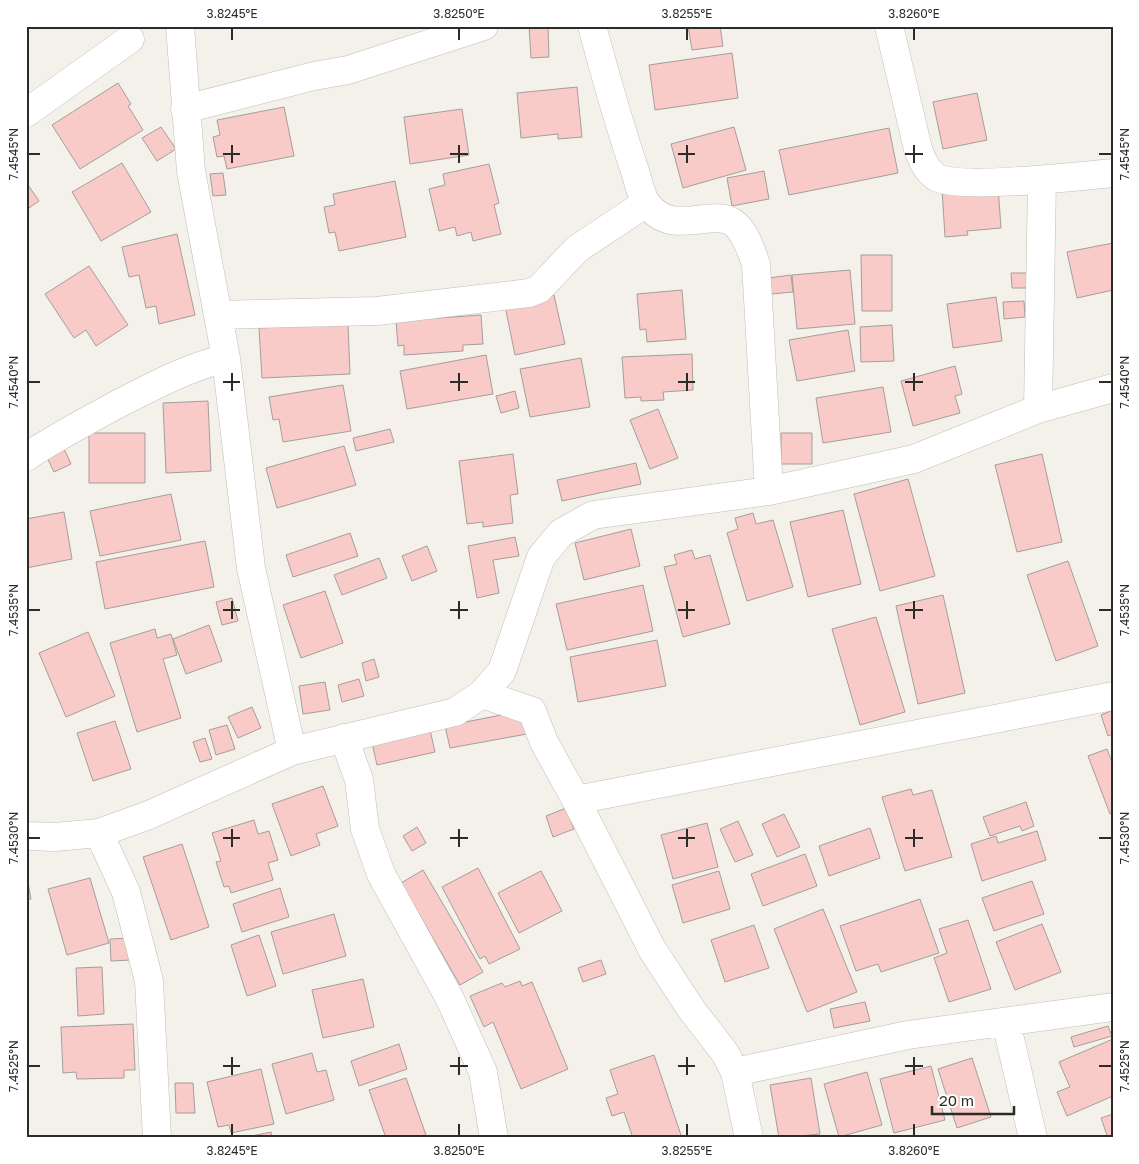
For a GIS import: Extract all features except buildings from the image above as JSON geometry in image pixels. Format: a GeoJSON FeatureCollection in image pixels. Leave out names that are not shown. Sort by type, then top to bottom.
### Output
{"type":"FeatureCollection","features":[{"type":"Feature","properties":{"kind":"street"},"geometry":{"type":"LineString","coordinates":[[180,26],[185,109],[192,171],[226,358],[251,568],[292,751]]}},
{"type":"Feature","properties":{"kind":"street"},"geometry":{"type":"LineString","coordinates":[[185,109],[314,76],[348,70],[445,32],[484,26]]}},
{"type":"Feature","properties":{"kind":"street"},"geometry":{"type":"LineString","coordinates":[[592,26],[627,148],[646,203],[661,217],[673,222],[722,220],[734,223],[744,234],[756,264],[768,491]]}},
{"type":"Feature","properties":{"kind":"street"},"geometry":{"type":"LineString","coordinates":[[889,26],[918,148],[929,171],[937,177],[960,182],[1042,180],[1113,173]]}},
{"type":"Feature","properties":{"kind":"street"},"geometry":{"type":"LineString","coordinates":[[26,113],[130,39]]}},
{"type":"Feature","properties":{"kind":"street"},"geometry":{"type":"LineString","coordinates":[[1038,409],[1042,180]]}},
{"type":"Feature","properties":{"kind":"street"},"geometry":{"type":"LineString","coordinates":[[218,315],[377,311],[529,293],[539,289],[577,249],[646,203]]}},
{"type":"Feature","properties":{"kind":"street"},"geometry":{"type":"LineString","coordinates":[[26,457],[60,434],[170,377],[198,365],[226,358]]}},
{"type":"Feature","properties":{"kind":"street"},"geometry":{"type":"LineString","coordinates":[[26,836],[55,837],[99,833],[149,815],[292,751],[454,712],[482,694],[502,671],[540,557],[561,533],[593,515],[768,491],[914,458],[1038,409],[1113,388]]}},
{"type":"Feature","properties":{"kind":"street"},"geometry":{"type":"LineString","coordinates":[[482,694],[532,711],[544,742],[576,800],[652,949],[691,1009],[725,1054],[735,1072],[749,1138]]}},
{"type":"Feature","properties":{"kind":"street"},"geometry":{"type":"LineString","coordinates":[[576,800],[1113,696]]}},
{"type":"Feature","properties":{"kind":"street"},"geometry":{"type":"LineString","coordinates":[[344,738],[359,780],[365,829],[381,874],[450,999],[483,1072],[494,1138]]}},
{"type":"Feature","properties":{"kind":"street"},"geometry":{"type":"LineString","coordinates":[[99,833],[126,892],[149,982],[157,1138]]}},
{"type":"Feature","properties":{"kind":"street"},"geometry":{"type":"LineString","coordinates":[[735,1072],[908,1035],[1113,1007]]}},
{"type":"Feature","properties":{"kind":"street"},"geometry":{"type":"LineString","coordinates":[[1006,1022],[1033,1138]]}}]}
